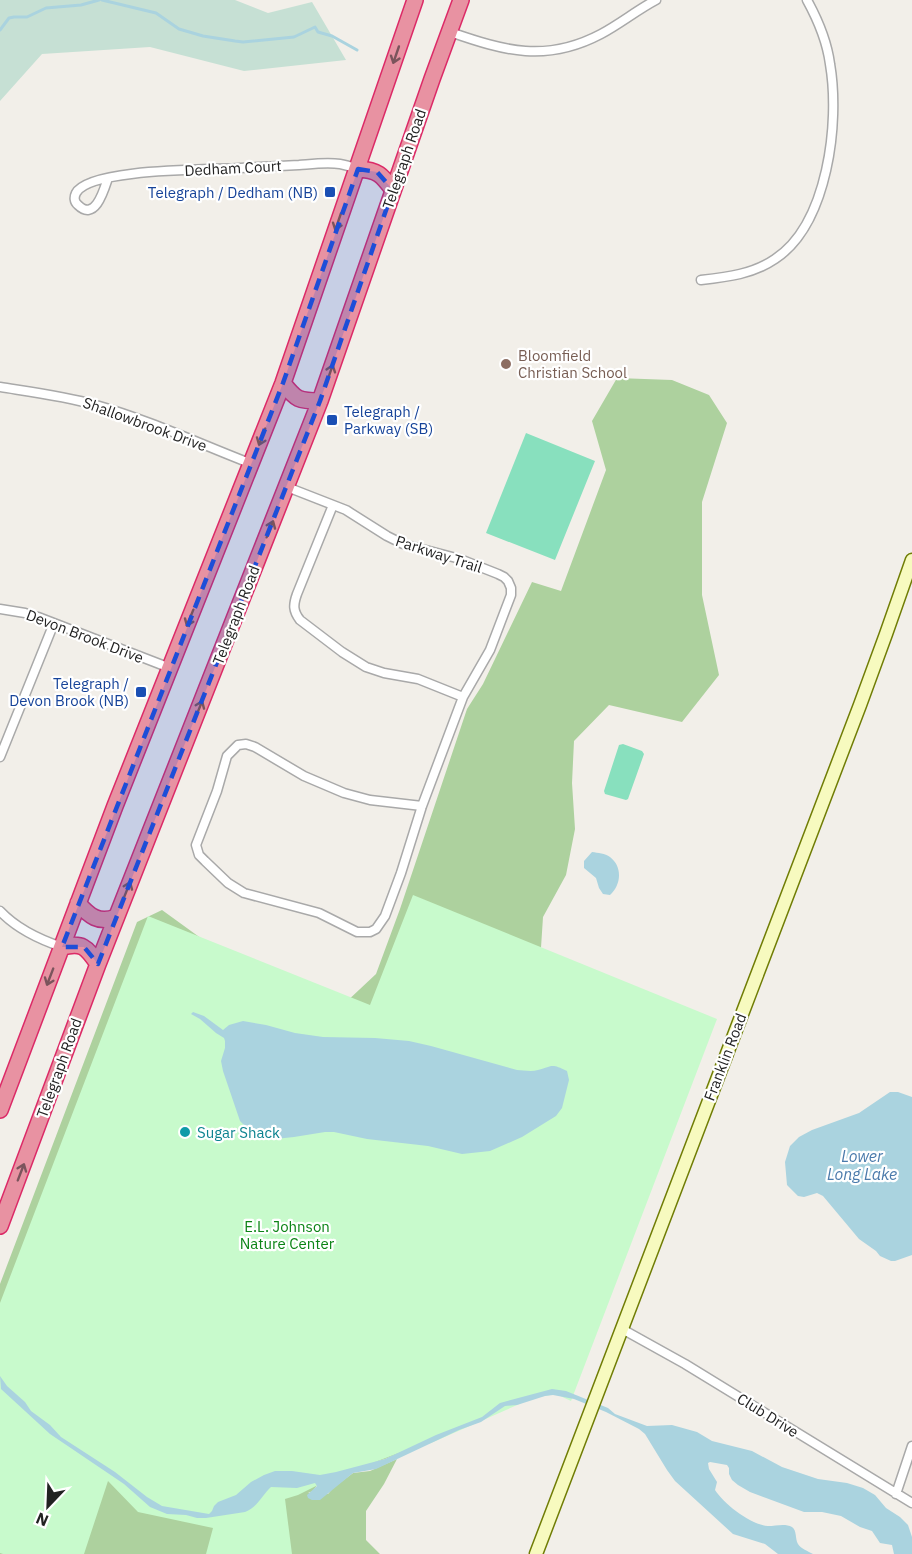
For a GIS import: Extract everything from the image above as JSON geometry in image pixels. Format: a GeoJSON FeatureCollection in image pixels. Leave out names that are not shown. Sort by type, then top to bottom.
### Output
{"type":"FeatureCollection","features":[{"type":"Feature","properties":{"kind":"highway"},"geometry":{"type":"LineString","coordinates":[[0,1110],[78,903],[283,383],[415,0]]}},
{"type":"Feature","properties":{"kind":"highway","name":"Telegraph Road"},"geometry":{"type":"LineString","coordinates":[[0,1226],[116,917],[320,401],[461,0]]}},
{"type":"Feature","properties":{"kind":"highway"},"geometry":{"type":"LineString","coordinates":[[358,169],[370,169],[376,172],[393,190]]}},
{"type":"Feature","properties":{"kind":"highway"},"geometry":{"type":"LineString","coordinates":[[283,383],[299,400],[320,401]]}},
{"type":"Feature","properties":{"kind":"highway"},"geometry":{"type":"LineString","coordinates":[[78,903],[93,918],[110,920],[116,917]]}},
{"type":"Feature","properties":{"kind":"highway"},"geometry":{"type":"LineString","coordinates":[[62,947],[74,944],[84,947],[98,964]]}},
{"type":"Feature","properties":{"kind":"street"},"geometry":{"type":"LineString","coordinates":[[450,33],[505,49],[548,51],[582,43],[602,34],[656,0]]}},
{"type":"Feature","properties":{"kind":"street"},"geometry":{"type":"LineString","coordinates":[[701,280],[743,274],[776,258],[801,234],[817,201],[830,153],[833,91],[827,48],[817,20],[806,1]]}},
{"type":"Feature","properties":{"kind":"street","name":"Dedham Court"},"geometry":{"type":"LineString","coordinates":[[108,178],[142,172],[318,163],[341,164],[358,169]]}},
{"type":"Feature","properties":{"kind":"street","name":"Shallowbrook Drive"},"geometry":{"type":"LineString","coordinates":[[0,387],[58,396],[95,405],[150,423],[252,464]]}},
{"type":"Feature","properties":{"kind":"street","name":"Parkway Trail"},"geometry":{"type":"LineString","coordinates":[[287,487],[346,510],[403,544],[459,559],[498,574],[508,581],[511,595],[490,650],[463,697]]}},
{"type":"Feature","properties":{"kind":"street"},"geometry":{"type":"LineString","coordinates":[[333,505],[297,594],[294,603],[295,614],[342,652],[366,667],[418,679],[463,697],[384,916],[376,929],[370,932],[357,932],[319,913],[236,888],[220,876],[196,850],[197,840],[217,791],[227,756],[238,745],[246,744],[255,747],[304,776],[344,793],[369,800],[422,806]]}},
{"type":"Feature","properties":{"kind":"street","name":"Franklin Road"},"geometry":{"type":"LineString","coordinates":[[536,1554],[864,695],[912,560]]}},
{"type":"Feature","properties":{"kind":"street","name":"Devon Brook Drive"},"geometry":{"type":"LineString","coordinates":[[0,609],[25,613],[54,623],[170,668]]}},
{"type":"Feature","properties":{"kind":"street"},"geometry":{"type":"LineString","coordinates":[[0,758],[54,623]]}},
{"type":"Feature","properties":{"kind":"street"},"geometry":{"type":"LineString","coordinates":[[0,910],[32,935],[62,947]]}},
{"type":"Feature","properties":{"kind":"street","name":"Club Drive"},"geometry":{"type":"LineString","coordinates":[[622,1329],[685,1364],[912,1503]]}},
{"type":"Feature","properties":{"kind":"street"},"geometry":{"type":"LineString","coordinates":[[896,1494],[912,1446]]}},
{"type":"Feature","properties":{"kind":"highlighted area"},"geometry":{"type":"Polygon","coordinates":[[[358,169],[377,172],[393,190],[320,401],[98,964],[84,947],[62,947],[283,383],[358,169]]]}},
{"type":"Feature","properties":{"kind":"green space"},"geometry":{"type":"Polygon","coordinates":[[[0,0],[235,0],[268,13],[312,2],[346,60],[244,71],[150,47],[42,54],[0,101],[0,0]]]}},
{"type":"Feature","properties":{"kind":"green space","name":"E.L. Johnson Nature Center"},"geometry":{"type":"Polygon","coordinates":[[[617,378],[672,380],[709,395],[727,423],[702,502],[702,595],[719,675],[682,722],[609,705],[574,741],[572,783],[575,829],[566,875],[543,917],[540,963],[552,1389],[385,1459],[351,1469],[0,1376],[0,1284],[137,922],[162,910],[231,960],[344,1004],[376,974],[467,709],[483,684],[532,582],[561,591],[606,470],[592,421],[617,378]]]}},
{"type":"Feature","properties":{"kind":"green space"},"geometry":{"type":"Polygon","coordinates":[[[526,433],[595,461],[555,560],[486,533],[526,433]]]}},
{"type":"Feature","properties":{"kind":"green space"},"geometry":{"type":"Polygon","coordinates":[[[623,744],[642,751],[644,754],[626,800],[605,794],[604,791],[619,745],[623,744]]]}},
{"type":"Feature","properties":{"kind":"green space","name":"E.L. Johnson Nature Center"},"geometry":{"type":"Polygon","coordinates":[[[413,895],[717,1019],[571,1401],[556,1394],[533,1398],[431,1443],[328,1480],[285,1499],[292,1554],[206,1554],[213,1528],[138,1512],[108,1481],[84,1554],[0,1553],[0,1303],[148,916],[370,1005],[413,895]]]}},
{"type":"Feature","properties":{"kind":"green space"},"geometry":{"type":"Polygon","coordinates":[[[0,1388],[317,1485],[313,1491],[308,1493],[328,1494],[353,1473],[370,1471],[397,1459],[366,1511],[366,1540],[380,1554],[0,1554],[0,1388]]]}},
{"type":"Feature","properties":{"kind":"water"},"geometry":{"type":"Polygon","coordinates":[[[592,852],[608,856],[617,866],[618,881],[610,895],[603,894],[596,878],[584,868],[584,861],[592,852]]]}},
{"type":"Feature","properties":{"kind":"water"},"geometry":{"type":"Polygon","coordinates":[[[193,1012],[204,1016],[223,1030],[229,1025],[243,1021],[323,1037],[409,1041],[517,1070],[535,1071],[555,1066],[567,1071],[569,1080],[562,1108],[556,1116],[522,1137],[490,1151],[462,1154],[428,1146],[367,1139],[334,1132],[268,1138],[250,1131],[240,1121],[221,1061],[225,1048],[224,1038],[191,1014],[193,1012]]]}},
{"type":"Feature","properties":{"kind":"water","name":"Lower Long Lake"},"geometry":{"type":"Polygon","coordinates":[[[890,1092],[912,1097],[912,1255],[895,1261],[880,1256],[859,1239],[823,1196],[817,1193],[804,1197],[798,1196],[787,1185],[785,1162],[790,1146],[799,1137],[859,1113],[890,1092]]]}},
{"type":"Feature","properties":{"kind":"water"},"geometry":{"type":"Polygon","coordinates":[[[0,1376],[31,1411],[50,1425],[61,1437],[162,1506],[209,1514],[218,1502],[236,1495],[251,1482],[264,1475],[275,1471],[292,1471],[320,1475],[385,1459],[482,1417],[500,1403],[552,1389],[566,1391],[647,1426],[672,1425],[697,1432],[712,1441],[752,1451],[782,1467],[818,1479],[863,1488],[875,1495],[886,1508],[908,1525],[912,1537],[912,1554],[894,1554],[892,1545],[880,1543],[872,1531],[841,1516],[822,1512],[804,1512],[750,1492],[732,1480],[727,1465],[708,1463],[717,1482],[715,1490],[731,1507],[761,1525],[792,1527],[799,1546],[813,1554],[778,1554],[765,1544],[733,1534],[675,1481],[645,1434],[639,1429],[574,1399],[553,1395],[505,1406],[481,1422],[376,1469],[353,1473],[320,1500],[312,1500],[307,1495],[317,1486],[315,1483],[297,1488],[271,1487],[257,1504],[245,1512],[206,1518],[167,1514],[150,1507],[124,1484],[50,1434],[1,1389],[0,1376]]]}},
{"type":"Feature","properties":{"kind":"waterway"},"geometry":{"type":"LineString","coordinates":[[0,30],[9,18],[27,17],[46,8],[81,5],[99,0]]}},
{"type":"Feature","properties":{"kind":"waterway"},"geometry":{"type":"LineString","coordinates":[[102,0],[156,13],[179,29],[203,36],[243,42],[294,37],[315,27],[318,32],[332,36],[357,50]]}},
{"type":"Feature","properties":{"kind":"place","name":"Telegraph / Dedham (NB)"},"geometry":{"type":"Point","coordinates":[330,192]}},
{"type":"Feature","properties":{"kind":"place","name":"Bloomfield Christian School"},"geometry":{"type":"Point","coordinates":[506,364]}},
{"type":"Feature","properties":{"kind":"place","name":"Telegraph / Parkway (SB)"},"geometry":{"type":"Point","coordinates":[332,420]}},
{"type":"Feature","properties":{"kind":"place","name":"Telegraph / Devon Brook (NB)"},"geometry":{"type":"Point","coordinates":[141,692]}},
{"type":"Feature","properties":{"kind":"place","name":"Sugar Shack"},"geometry":{"type":"Point","coordinates":[185,1132]}}]}
